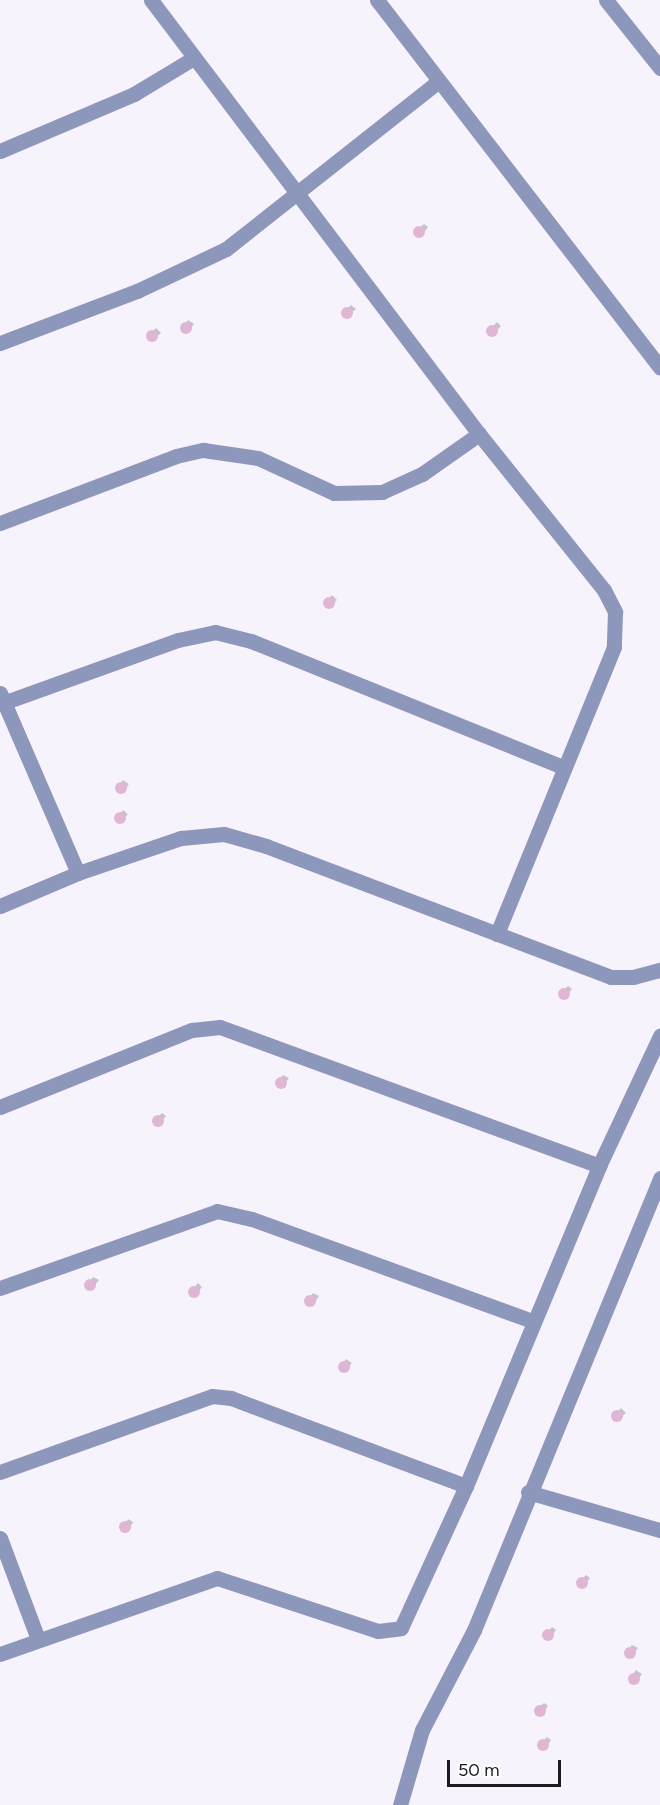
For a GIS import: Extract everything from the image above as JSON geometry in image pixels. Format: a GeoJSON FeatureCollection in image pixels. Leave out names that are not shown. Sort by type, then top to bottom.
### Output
{"type":"FeatureCollection","features":[{"type":"Feature","properties":{"kind":"street"},"geometry":{"type":"LineString","coordinates":[[151,0],[192,59],[479,434],[603,590],[615,612],[614,647],[563,767],[497,934]]}},
{"type":"Feature","properties":{"kind":"street"},"geometry":{"type":"LineString","coordinates":[[377,0],[660,368]]}},
{"type":"Feature","properties":{"kind":"street"},"geometry":{"type":"LineString","coordinates":[[606,0],[660,68]]}},
{"type":"Feature","properties":{"kind":"street"},"geometry":{"type":"LineString","coordinates":[[0,151],[134,94],[192,59]]}},
{"type":"Feature","properties":{"kind":"street"},"geometry":{"type":"LineString","coordinates":[[0,343],[186,271],[226,249],[439,81]]}},
{"type":"Feature","properties":{"kind":"street"},"geometry":{"type":"LineString","coordinates":[[0,523],[176,456],[203,450],[258,458],[334,493],[382,492],[422,474],[479,434]]}},
{"type":"Feature","properties":{"kind":"street"},"geometry":{"type":"LineString","coordinates":[[78,873],[1,700],[178,640],[215,632],[251,641],[563,767]]}},
{"type":"Feature","properties":{"kind":"street"},"geometry":{"type":"LineString","coordinates":[[0,906],[78,873],[181,838],[224,834],[266,846],[611,978],[633,978],[660,970]]}},
{"type":"Feature","properties":{"kind":"street"},"geometry":{"type":"LineString","coordinates":[[0,1107],[192,1030],[220,1027],[599,1166]]}},
{"type":"Feature","properties":{"kind":"street"},"geometry":{"type":"LineString","coordinates":[[0,1654],[217,1578],[378,1631],[401,1628],[466,1486],[599,1166],[660,1036]]}},
{"type":"Feature","properties":{"kind":"street"},"geometry":{"type":"LineString","coordinates":[[400,1805],[422,1730],[474,1630],[528,1492],[660,1178]]}},
{"type":"Feature","properties":{"kind":"street"},"geometry":{"type":"LineString","coordinates":[[0,1288],[197,1216],[224,1212],[533,1321]]}},
{"type":"Feature","properties":{"kind":"street"},"geometry":{"type":"LineString","coordinates":[[0,1472],[212,1396],[231,1398],[466,1486]]}},
{"type":"Feature","properties":{"kind":"street"},"geometry":{"type":"LineString","coordinates":[[528,1492],[660,1530]]}},
{"type":"Feature","properties":{"kind":"street"},"geometry":{"type":"LineString","coordinates":[[0,1538],[38,1639]]}},
{"type":"Feature","properties":{"kind":"building"},"geometry":{"type":"Polygon","coordinates":[[[421,226],[424,227],[424,237],[417,238],[414,237],[413,230],[414,227],[421,226]]]}},
{"type":"Feature","properties":{"kind":"building"},"geometry":{"type":"Polygon","coordinates":[[[349,307],[352,308],[352,318],[345,319],[342,318],[341,311],[342,308],[349,307]]]}},
{"type":"Feature","properties":{"kind":"building"},"geometry":{"type":"Polygon","coordinates":[[[188,322],[191,323],[191,333],[184,334],[181,333],[180,326],[181,323],[188,322]]]}},
{"type":"Feature","properties":{"kind":"building"},"geometry":{"type":"Polygon","coordinates":[[[494,325],[497,326],[497,336],[490,337],[487,336],[486,329],[487,326],[494,325]]]}},
{"type":"Feature","properties":{"kind":"building"},"geometry":{"type":"Polygon","coordinates":[[[154,330],[157,331],[157,341],[150,342],[147,341],[146,334],[147,331],[154,330]]]}},
{"type":"Feature","properties":{"kind":"building"},"geometry":{"type":"Polygon","coordinates":[[[331,597],[334,598],[334,608],[327,609],[324,608],[323,601],[324,598],[331,597]]]}},
{"type":"Feature","properties":{"kind":"building"},"geometry":{"type":"Polygon","coordinates":[[[123,782],[126,783],[126,793],[119,794],[116,793],[115,786],[116,783],[123,782]]]}},
{"type":"Feature","properties":{"kind":"building"},"geometry":{"type":"Polygon","coordinates":[[[122,812],[125,813],[125,823],[118,824],[115,823],[114,816],[115,813],[122,812]]]}},
{"type":"Feature","properties":{"kind":"building"},"geometry":{"type":"Polygon","coordinates":[[[566,988],[569,989],[569,999],[562,1000],[559,999],[558,992],[559,989],[566,988]]]}},
{"type":"Feature","properties":{"kind":"building"},"geometry":{"type":"Polygon","coordinates":[[[283,1077],[286,1078],[286,1088],[279,1089],[276,1088],[275,1081],[276,1078],[283,1077]]]}},
{"type":"Feature","properties":{"kind":"building"},"geometry":{"type":"Polygon","coordinates":[[[160,1115],[163,1116],[163,1126],[156,1127],[153,1126],[152,1119],[153,1116],[160,1115]]]}},
{"type":"Feature","properties":{"kind":"building"},"geometry":{"type":"Polygon","coordinates":[[[92,1279],[95,1280],[95,1290],[88,1291],[85,1290],[84,1283],[85,1280],[92,1279]]]}},
{"type":"Feature","properties":{"kind":"building"},"geometry":{"type":"Polygon","coordinates":[[[196,1286],[199,1287],[199,1297],[192,1298],[189,1297],[188,1290],[189,1287],[196,1286]]]}},
{"type":"Feature","properties":{"kind":"building"},"geometry":{"type":"Polygon","coordinates":[[[312,1295],[315,1296],[315,1306],[308,1307],[305,1306],[304,1299],[305,1296],[312,1295]]]}},
{"type":"Feature","properties":{"kind":"building"},"geometry":{"type":"Polygon","coordinates":[[[346,1361],[349,1362],[349,1372],[342,1373],[339,1372],[338,1365],[339,1362],[346,1361]]]}},
{"type":"Feature","properties":{"kind":"building"},"geometry":{"type":"Polygon","coordinates":[[[619,1410],[622,1411],[622,1421],[615,1422],[612,1421],[611,1414],[612,1411],[619,1410]]]}},
{"type":"Feature","properties":{"kind":"building"},"geometry":{"type":"Polygon","coordinates":[[[127,1521],[130,1522],[130,1532],[123,1533],[120,1532],[119,1525],[120,1522],[127,1521]]]}},
{"type":"Feature","properties":{"kind":"building"},"geometry":{"type":"Polygon","coordinates":[[[584,1577],[587,1578],[587,1588],[580,1589],[577,1588],[576,1581],[577,1578],[584,1577]]]}},
{"type":"Feature","properties":{"kind":"building"},"geometry":{"type":"Polygon","coordinates":[[[550,1629],[553,1630],[553,1640],[546,1641],[543,1640],[542,1633],[543,1630],[550,1629]]]}},
{"type":"Feature","properties":{"kind":"building"},"geometry":{"type":"Polygon","coordinates":[[[632,1647],[635,1648],[635,1658],[628,1659],[625,1658],[624,1651],[625,1648],[632,1647]]]}},
{"type":"Feature","properties":{"kind":"building"},"geometry":{"type":"Polygon","coordinates":[[[636,1673],[639,1674],[639,1684],[632,1685],[629,1684],[628,1677],[629,1674],[636,1673]]]}},
{"type":"Feature","properties":{"kind":"building"},"geometry":{"type":"Polygon","coordinates":[[[542,1705],[545,1706],[545,1716],[538,1717],[535,1716],[534,1709],[535,1706],[542,1705]]]}},
{"type":"Feature","properties":{"kind":"building"},"geometry":{"type":"Polygon","coordinates":[[[545,1739],[548,1740],[548,1750],[541,1751],[538,1750],[537,1743],[538,1740],[545,1739]]]}}]}
